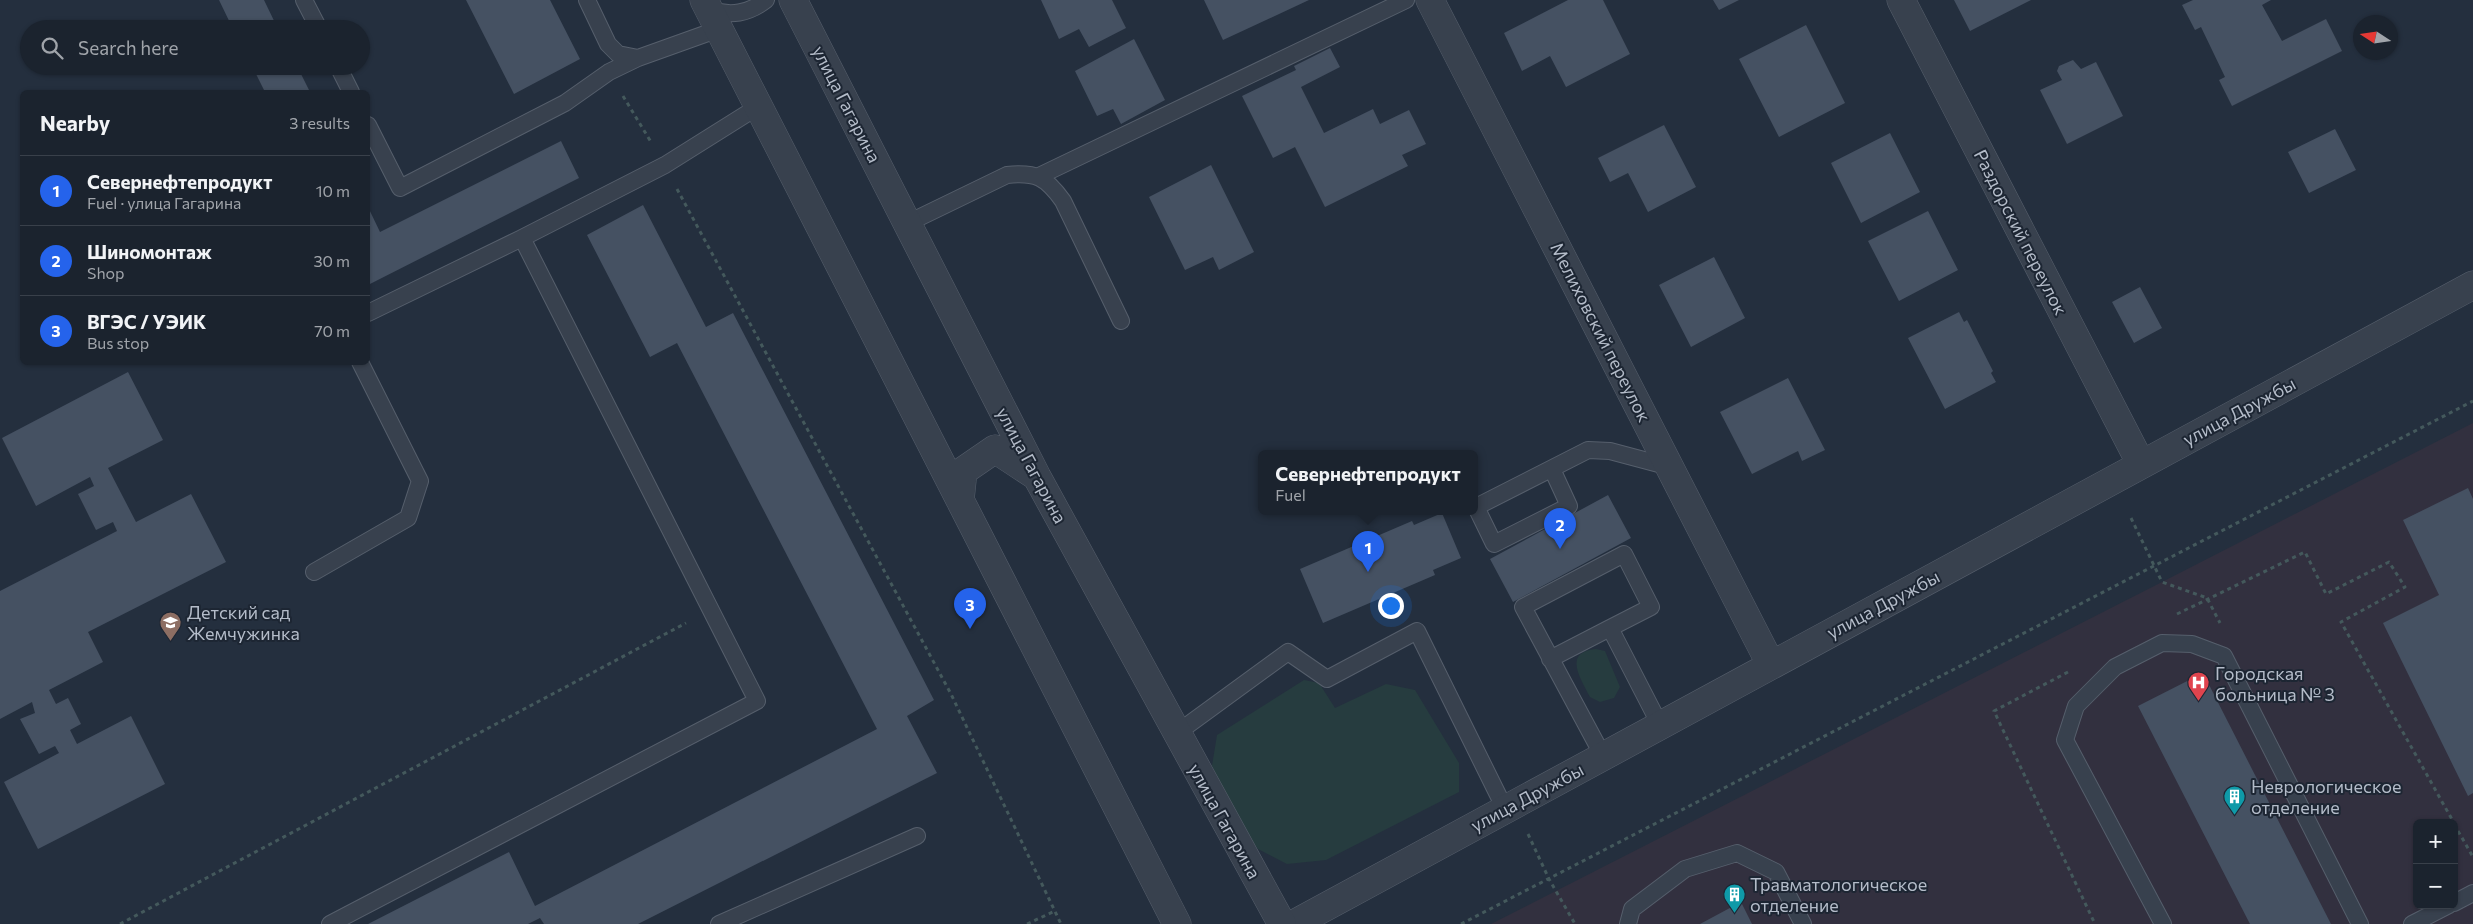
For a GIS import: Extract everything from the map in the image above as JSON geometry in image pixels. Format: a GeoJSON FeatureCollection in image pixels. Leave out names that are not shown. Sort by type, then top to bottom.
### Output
{"type":"FeatureCollection","features":[{"type":"Feature","properties":{"kind":"street","name":"улица Гагарина"},"geometry":{"type":"LineString","coordinates":[[793,0],[1037,477],[1282,924]]}},
{"type":"Feature","properties":{"kind":"street","name":"Мелиховский переулок"},"geometry":{"type":"LineString","coordinates":[[1430,0],[1771,664]]}},
{"type":"Feature","properties":{"kind":"street","name":"Раздорский переулок"},"geometry":{"type":"LineString","coordinates":[[1901,0],[2141,464]]}},
{"type":"Feature","properties":{"kind":"street"},"geometry":{"type":"LineString","coordinates":[[711,13],[1177,924]]}},
{"type":"Feature","properties":{"kind":"street","name":"улица Дружбы"},"geometry":{"type":"LineString","coordinates":[[1294,924],[2473,285]]}},
{"type":"Feature","properties":{"kind":"street"},"geometry":{"type":"LineString","coordinates":[[960,500],[963,471],[995,449],[1037,477]]}},
{"type":"Feature","properties":{"kind":"lane"},"geometry":{"type":"LineString","coordinates":[[304,0],[314,20]]}},
{"type":"Feature","properties":{"kind":"lane"},"geometry":{"type":"LineString","coordinates":[[587,0],[608,44],[618,54],[638,58]]}},
{"type":"Feature","properties":{"kind":"lane"},"geometry":{"type":"LineString","coordinates":[[370,128],[400,188],[565,103],[609,72],[638,58],[711,13],[739,14],[753,9],[766,0]]}},
{"type":"Feature","properties":{"kind":"lane"},"geometry":{"type":"LineString","coordinates":[[1039,176],[1406,0]]}},
{"type":"Feature","properties":{"kind":"lane"},"geometry":{"type":"LineString","coordinates":[[342,75],[350,90]]}},
{"type":"Feature","properties":{"kind":"lane"},"geometry":{"type":"LineString","coordinates":[[370,312],[522,238],[665,165],[759,106]]}},
{"type":"Feature","properties":{"kind":"lane"},"geometry":{"type":"LineString","coordinates":[[908,223],[1007,175],[1039,176],[1051,184],[1063,201],[1121,321]]}},
{"type":"Feature","properties":{"kind":"lane"},"geometry":{"type":"LineString","coordinates":[[330,924],[757,701],[522,238]]}},
{"type":"Feature","properties":{"kind":"lane"},"geometry":{"type":"LineString","coordinates":[[314,572],[408,518],[420,481],[362,365]]}},
{"type":"Feature","properties":{"kind":"lane"},"geometry":{"type":"LineString","coordinates":[[1478,506],[1588,450],[1610,451],[1670,467]]}},
{"type":"Feature","properties":{"kind":"lane"},"geometry":{"type":"LineString","coordinates":[[1478,511],[1494,544],[1569,506],[1552,469]]}},
{"type":"Feature","properties":{"kind":"lane"},"geometry":{"type":"LineString","coordinates":[[1550,660],[1651,607],[1624,554],[1523,607],[1550,660],[1603,756]]}},
{"type":"Feature","properties":{"kind":"lane"},"geometry":{"type":"LineString","coordinates":[[1610,628],[1660,725]]}},
{"type":"Feature","properties":{"kind":"lane"},"geometry":{"type":"LineString","coordinates":[[1177,732],[1288,652],[1327,679],[1417,631],[1509,807]]}},
{"type":"Feature","properties":{"kind":"lane"},"geometry":{"type":"LineString","coordinates":[[2163,924],[2065,740],[2076,706],[2115,667],[2162,643],[2192,644],[2224,656],[2360,924]]}},
{"type":"Feature","properties":{"kind":"lane"},"geometry":{"type":"LineString","coordinates":[[719,924],[917,836]]}},
{"type":"Feature","properties":{"kind":"lane"},"geometry":{"type":"LineString","coordinates":[[1628,924],[1632,909],[1685,869],[1737,853],[1776,872],[1803,924]]}},
{"type":"Feature","properties":{"kind":"lane"},"geometry":{"type":"LineString","coordinates":[[2458,901],[2473,893]]}},
{"type":"Feature","properties":{"kind":"lane"},"geometry":{"type":"LineString","coordinates":[[2412,924],[2441,909]]}},
{"type":"Feature","properties":{"kind":"path"},"geometry":{"type":"LineString","coordinates":[[609,72],[665,165],[951,694],[1061,924]]}},
{"type":"Feature","properties":{"kind":"path"},"geometry":{"type":"LineString","coordinates":[[1461,924],[2473,401]]}},
{"type":"Feature","properties":{"kind":"path"},"geometry":{"type":"LineString","coordinates":[[2131,518],[2162,582]]}},
{"type":"Feature","properties":{"kind":"path"},"geometry":{"type":"LineString","coordinates":[[2305,552],[2326,594],[2389,562],[2404,587],[2341,622],[2452,819]]}},
{"type":"Feature","properties":{"kind":"path"},"geometry":{"type":"LineString","coordinates":[[120,924],[711,610]]}},
{"type":"Feature","properties":{"kind":"path"},"geometry":{"type":"LineString","coordinates":[[1509,807],[1575,924]]}},
{"type":"Feature","properties":{"kind":"path"},"geometry":{"type":"LineString","coordinates":[[2458,830],[2473,857]]}},
{"type":"Feature","properties":{"kind":"path"},"geometry":{"type":"LineString","coordinates":[[1027,924],[1055,911]]}},
{"type":"Feature","properties":{"kind":"shaded area","name":"Городская больница № 3"},"geometry":{"type":"Polygon","coordinates":[[[2473,423],[2473,924],[1491,924],[2473,423]]]}},
{"type":"Feature","properties":{"kind":"green space"},"geometry":{"type":"Polygon","coordinates":[[[1596,649],[1605,651],[1620,687],[1614,698],[1600,702],[1590,697],[1577,667],[1579,655],[1596,649]]]}},
{"type":"Feature","properties":{"kind":"green space"},"geometry":{"type":"Polygon","coordinates":[[[1304,680],[1319,683],[1335,708],[1386,684],[1415,690],[1459,763],[1459,792],[1326,860],[1287,864],[1258,849],[1243,830],[1212,766],[1217,735],[1304,680]]]}},
{"type":"Feature","properties":{"kind":"building"},"geometry":{"type":"Polygon","coordinates":[[[219,0],[264,0],[274,20],[229,20],[219,0]]]}},
{"type":"Feature","properties":{"kind":"building"},"geometry":{"type":"Polygon","coordinates":[[[466,0],[550,0],[580,59],[514,94],[466,0]]]}},
{"type":"Feature","properties":{"kind":"building"},"geometry":{"type":"Polygon","coordinates":[[[1041,0],[1112,0],[1126,28],[1089,47],[1079,29],[1059,39],[1041,0]]]}},
{"type":"Feature","properties":{"kind":"building"},"geometry":{"type":"Polygon","coordinates":[[[1204,0],[1309,0],[1223,40],[1204,0]]]}},
{"type":"Feature","properties":{"kind":"building"},"geometry":{"type":"Polygon","coordinates":[[[1568,0],[1603,0],[1630,54],[1566,87],[1550,56],[1522,71],[1504,33],[1568,0]]]}},
{"type":"Feature","properties":{"kind":"building"},"geometry":{"type":"Polygon","coordinates":[[[1713,0],[1739,0],[1719,10],[1713,0]]]}},
{"type":"Feature","properties":{"kind":"building"},"geometry":{"type":"Polygon","coordinates":[[[1954,0],[2031,0],[1970,31],[1954,0]]]}},
{"type":"Feature","properties":{"kind":"building"},"geometry":{"type":"Polygon","coordinates":[[[2193,0],[2271,0],[2262,5],[2282,41],[2326,19],[2342,51],[2232,106],[2219,80],[2225,77],[2201,27],[2195,30],[2182,5],[2193,0]]]}},
{"type":"Feature","properties":{"kind":"building"},"geometry":{"type":"Polygon","coordinates":[[[1806,25],[1845,103],[1779,137],[1739,59],[1806,25]]]}},
{"type":"Feature","properties":{"kind":"building"},"geometry":{"type":"Polygon","coordinates":[[[1134,39],[1165,100],[1121,124],[1113,109],[1097,116],[1075,71],[1134,39]]]}},
{"type":"Feature","properties":{"kind":"building"},"geometry":{"type":"Polygon","coordinates":[[[1330,48],[1340,67],[1301,87],[1324,133],[1373,109],[1380,124],[1409,110],[1426,144],[1402,155],[1408,166],[1325,207],[1295,147],[1273,158],[1242,96],[1296,70],[1294,66],[1330,48]]]}},
{"type":"Feature","properties":{"kind":"building"},"geometry":{"type":"Polygon","coordinates":[[[2073,60],[2081,69],[2096,62],[2123,116],[2067,144],[2040,90],[2062,80],[2057,71],[2059,66],[2073,60]]]}},
{"type":"Feature","properties":{"kind":"building"},"geometry":{"type":"Polygon","coordinates":[[[256,75],[302,75],[309,90],[264,90],[256,75]]]}},
{"type":"Feature","properties":{"kind":"building"},"geometry":{"type":"Polygon","coordinates":[[[1664,125],[1696,187],[1648,212],[1628,173],[1610,182],[1598,158],[1664,125]]]}},
{"type":"Feature","properties":{"kind":"building"},"geometry":{"type":"Polygon","coordinates":[[[2335,129],[2356,170],[2309,193],[2288,152],[2335,129]]]}},
{"type":"Feature","properties":{"kind":"building"},"geometry":{"type":"Polygon","coordinates":[[[1890,133],[1920,192],[1861,223],[1831,163],[1890,133]]]}},
{"type":"Feature","properties":{"kind":"building"},"geometry":{"type":"Polygon","coordinates":[[[561,141],[579,178],[370,284],[370,211],[380,232],[561,141]]]}},
{"type":"Feature","properties":{"kind":"building"},"geometry":{"type":"Polygon","coordinates":[[[1211,165],[1254,252],[1219,270],[1213,257],[1185,270],[1149,197],[1211,165]]]}},
{"type":"Feature","properties":{"kind":"building"},"geometry":{"type":"Polygon","coordinates":[[[643,205],[706,327],[733,313],[934,700],[907,716],[937,773],[638,924],[544,924],[540,918],[528,924],[368,924],[509,852],[535,906],[877,729],[677,343],[650,357],[587,235],[643,205]]]}},
{"type":"Feature","properties":{"kind":"building"},"geometry":{"type":"Polygon","coordinates":[[[1928,211],[1958,270],[1899,301],[1868,241],[1928,211]]]}},
{"type":"Feature","properties":{"kind":"building"},"geometry":{"type":"Polygon","coordinates":[[[1714,257],[1745,318],[1691,347],[1659,285],[1714,257]]]}},
{"type":"Feature","properties":{"kind":"building"},"geometry":{"type":"Polygon","coordinates":[[[2140,287],[2162,328],[2134,343],[2112,302],[2140,287]]]}},
{"type":"Feature","properties":{"kind":"building"},"geometry":{"type":"Polygon","coordinates":[[[1959,312],[1964,322],[1967,320],[1993,371],[1991,373],[1996,382],[1945,409],[1908,338],[1959,312]]]}},
{"type":"Feature","properties":{"kind":"building"},"geometry":{"type":"Polygon","coordinates":[[[128,372],[163,440],[108,468],[136,522],[191,494],[226,562],[88,632],[103,662],[49,690],[56,704],[68,698],[81,724],[70,730],[77,744],[131,716],[165,784],[38,849],[4,782],[59,753],[55,746],[39,754],[20,719],[35,713],[32,702],[0,719],[0,591],[117,531],[113,522],[96,530],[78,494],[94,486],[90,477],[36,506],[2,438],[128,372]]]}},
{"type":"Feature","properties":{"kind":"building"},"geometry":{"type":"Polygon","coordinates":[[[1788,378],[1825,450],[1802,461],[1798,451],[1752,474],[1720,412],[1788,378]]]}},
{"type":"Feature","properties":{"kind":"building"},"geometry":{"type":"Polygon","coordinates":[[[2468,488],[2473,499],[2473,793],[2468,796],[2383,623],[2439,595],[2403,520],[2468,488]]]}},
{"type":"Feature","properties":{"kind":"building"},"geometry":{"type":"Polygon","coordinates":[[[1608,495],[1631,538],[1513,602],[1490,559],[1608,495]]]}},
{"type":"Feature","properties":{"kind":"building"},"geometry":{"type":"Polygon","coordinates":[[[1437,515],[1443,515],[1461,558],[1433,570],[1435,575],[1323,623],[1300,569],[1412,521],[1414,525],[1437,515]]]}},
{"type":"Feature","properties":{"kind":"building","name":"Неврологическое отделение"},"geometry":{"type":"Polygon","coordinates":[[[2203,673],[2331,924],[2250,924],[2138,706],[2203,673]]]}},
{"type":"Feature","properties":{"kind":"building","name":"Травматологическое отделение"},"geometry":{"type":"Polygon","coordinates":[[[1741,902],[1752,924],[1700,924],[1741,902]]]}},
{"type":"Feature","properties":{"kind":"place","name":"Шиномонтаж"},"geometry":{"type":"Point","coordinates":[1560,549]}},
{"type":"Feature","properties":{"kind":"place","name":"Севернефтепродукт"},"geometry":{"type":"Point","coordinates":[1368,572]}},
{"type":"Feature","properties":{"kind":"place","name":"ВГЭС / УЭИК"},"geometry":{"type":"Point","coordinates":[970,629]}},
{"type":"Feature","properties":{"kind":"place","name":"Детский сад Жемчужинка"},"geometry":{"type":"Point","coordinates":[171,641]}},
{"type":"Feature","properties":{"kind":"place","name":"Городская больница № 3"},"geometry":{"type":"Point","coordinates":[2199,702]}},
{"type":"Feature","properties":{"kind":"place","name":"Неврологическое отделение"},"geometry":{"type":"Point","coordinates":[2235,815]}},
{"type":"Feature","properties":{"kind":"place","name":"Травматологическое отделение"},"geometry":{"type":"Point","coordinates":[1734,913]}}]}
